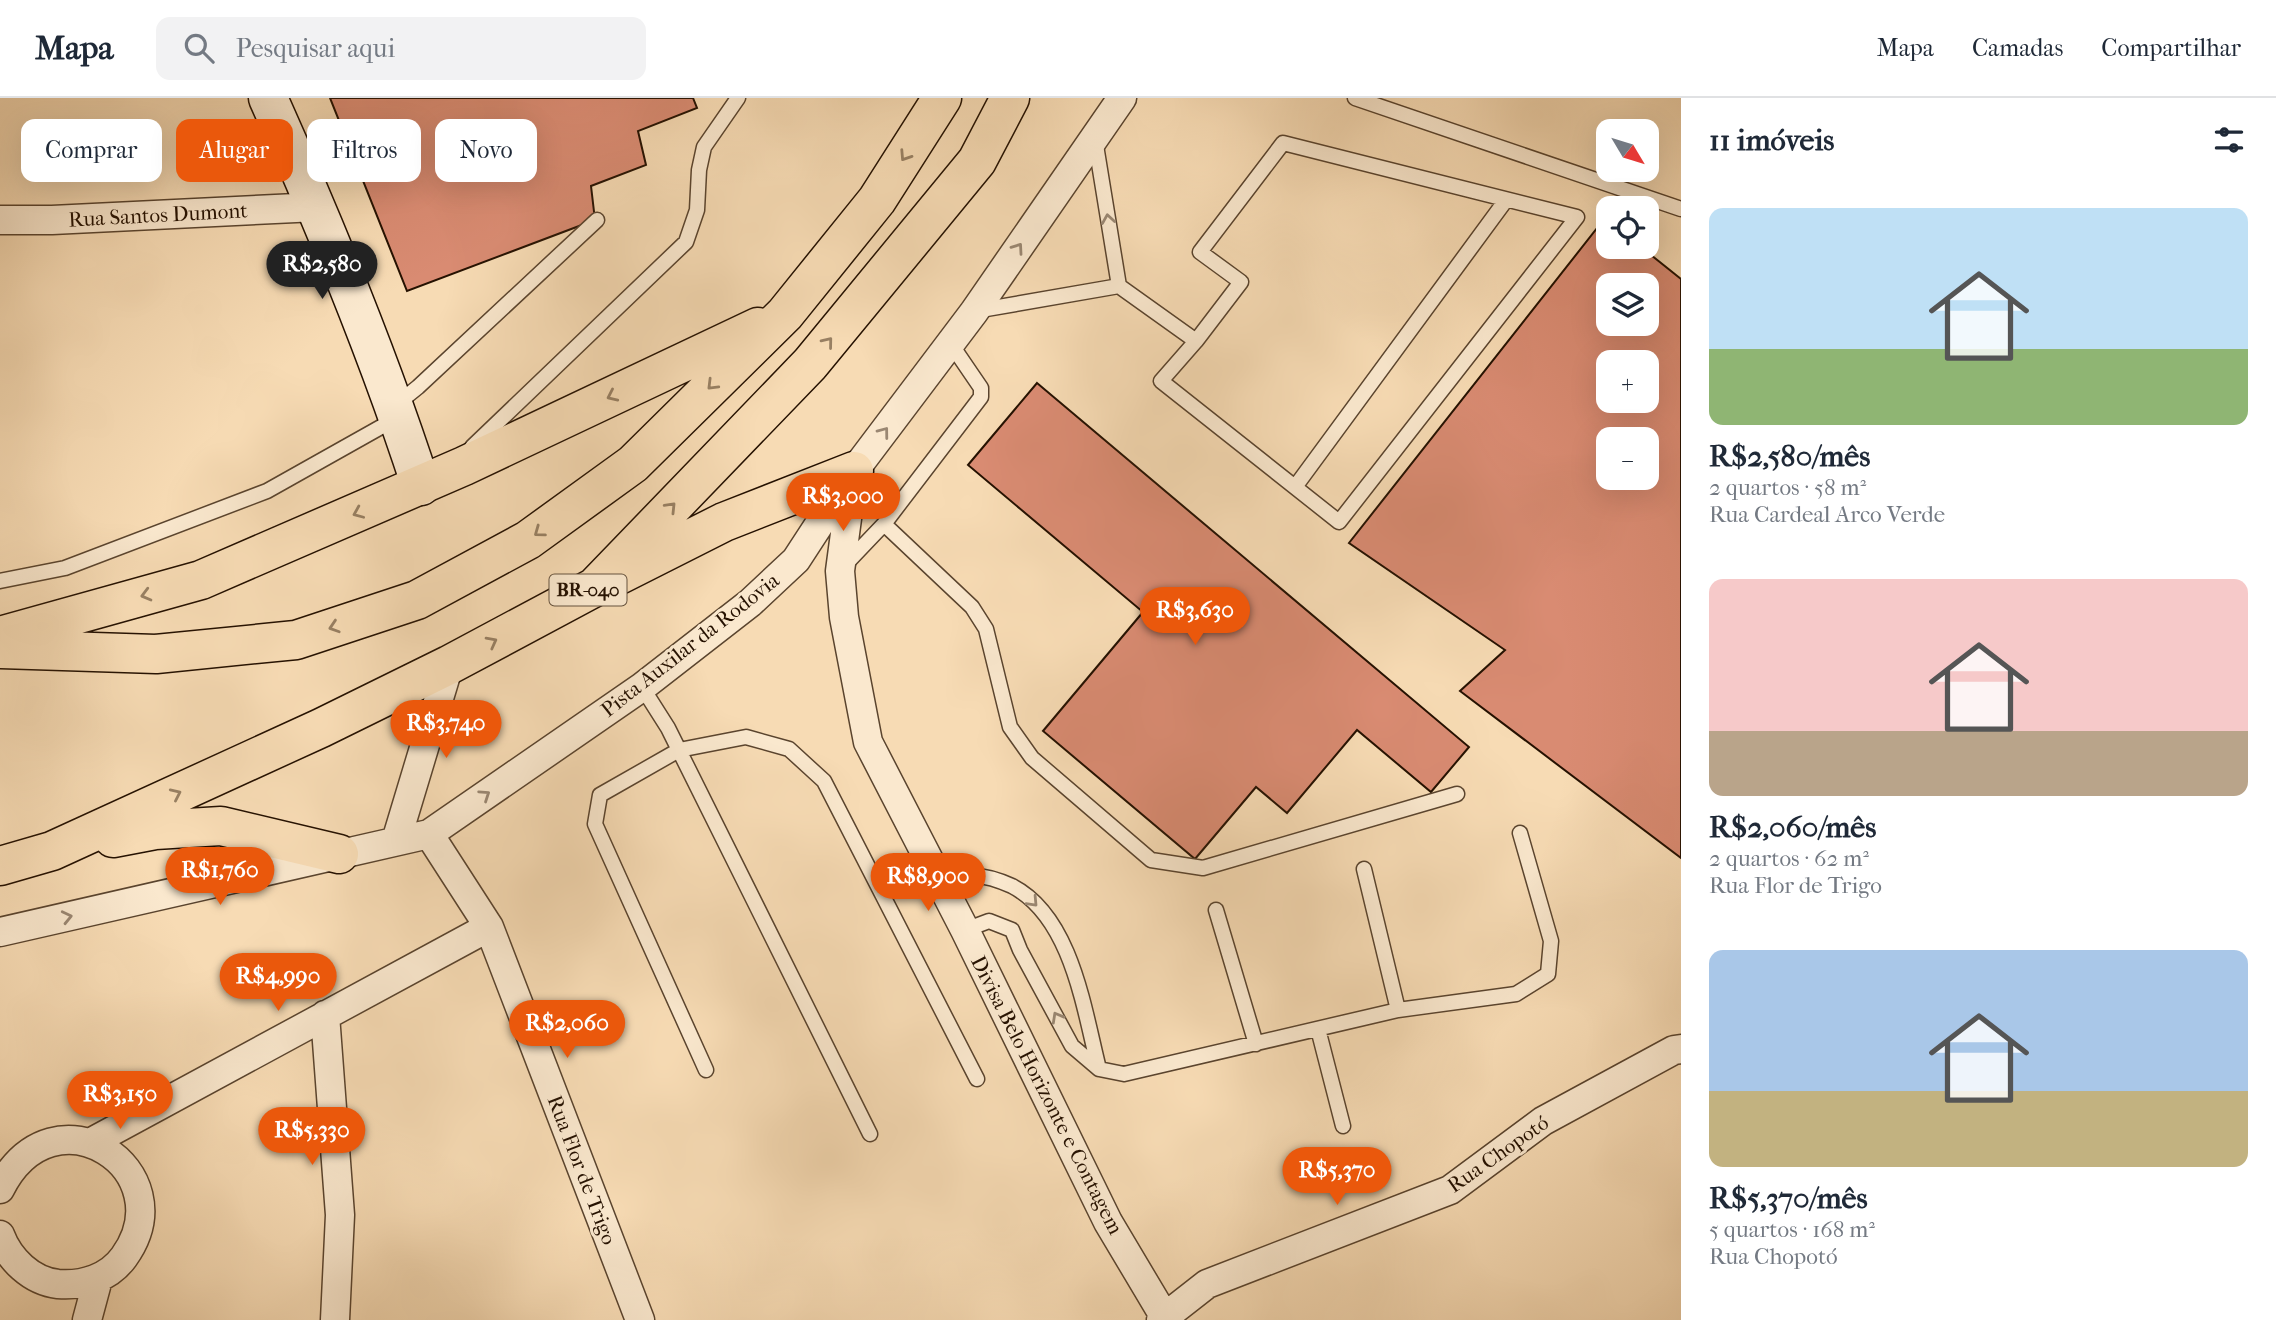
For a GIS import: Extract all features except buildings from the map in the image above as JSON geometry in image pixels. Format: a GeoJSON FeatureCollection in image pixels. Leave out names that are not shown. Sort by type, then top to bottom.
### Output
{"type":"FeatureCollection","features":[{"type":"Feature","properties":{"kind":"highway"},"geometry":{"type":"LineString","coordinates":[[0,649],[156,654],[296,640],[417,600],[528,540],[633,464],[785,314],[877,200],[942,98]]}},
{"type":"Feature","properties":{"kind":"highway","name":"BR-040"},"geometry":{"type":"LineString","coordinates":[[0,866],[52,851],[321,728],[449,666],[595,587],[810,364],[976,161],[1010,98]]}},
{"type":"Feature","properties":{"kind":"highway"},"geometry":{"type":"LineString","coordinates":[[0,636],[201,580],[431,481],[785,314]]}},
{"type":"Feature","properties":{"kind":"highway"},"geometry":{"type":"LineString","coordinates":[[595,587],[724,522],[854,471]]}},
{"type":"Feature","properties":{"kind":"highway"},"geometry":{"type":"LineString","coordinates":[[52,851],[155,830],[221,826],[339,854]]}},
{"type":"Feature","properties":{"kind":"street"},"geometry":{"type":"LineString","coordinates":[[268,98],[317,207],[397,412],[431,481]]}},
{"type":"Feature","properties":{"kind":"street","name":"Pista Auxilar da Rodovia"},"geometry":{"type":"LineString","coordinates":[[429,834],[642,687],[750,603],[796,560],[854,471],[974,312],[1122,98]]}},
{"type":"Feature","properties":{"kind":"street","name":"Rua Santos Dumont"},"geometry":{"type":"LineString","coordinates":[[0,220],[52,220],[317,207]]}},
{"type":"Feature","properties":{"kind":"street","name":"Divisa Belo Horizonte e Contagem"},"geometry":{"type":"LineString","coordinates":[[854,471],[840,570],[844,617],[868,742],[965,930],[1108,1222],[1162,1318]]}},
{"type":"Feature","properties":{"kind":"street"},"geometry":{"type":"LineString","coordinates":[[396,841],[449,666]]}},
{"type":"Feature","properties":{"kind":"street"},"geometry":{"type":"LineString","coordinates":[[0,932],[429,834]]}},
{"type":"Feature","properties":{"kind":"street","name":"Rua Flor de Trigo"},"geometry":{"type":"LineString","coordinates":[[429,834],[489,927],[640,1320]]}},
{"type":"Feature","properties":{"kind":"street"},"geometry":{"type":"LineString","coordinates":[[90,1143],[489,927]]}},
{"type":"Feature","properties":{"kind":"street"},"geometry":{"type":"LineString","coordinates":[[325,1015],[340,1215],[335,1320]]}},
{"type":"Feature","properties":{"kind":"street","name":"Rua Chopotó"},"geometry":{"type":"LineString","coordinates":[[1162,1318],[1207,1284],[1450,1190],[1543,1121],[1674,1049],[1681,1049]]}},
{"type":"Feature","properties":{"kind":"street"},"geometry":{"type":"LineString","coordinates":[[0,1189],[9,1171],[25,1155],[45,1144],[67,1140],[90,1143],[112,1154],[129,1172],[139,1195],[140,1220],[134,1244],[119,1264],[98,1279],[75,1285],[51,1283],[29,1273],[12,1258],[0,1235]]}},
{"type":"Feature","properties":{"kind":"street"},"geometry":{"type":"LineString","coordinates":[[87,1320],[98,1279]]}},
{"type":"Feature","properties":{"kind":"lane"},"geometry":{"type":"LineString","coordinates":[[431,481],[686,242],[697,210],[699,170],[704,146],[737,98]]}},
{"type":"Feature","properties":{"kind":"lane"},"geometry":{"type":"LineString","coordinates":[[1355,98],[1681,208]]}},
{"type":"Feature","properties":{"kind":"lane"},"geometry":{"type":"LineString","coordinates":[[1095,137],[1119,286],[1196,341]]}},
{"type":"Feature","properties":{"kind":"lane"},"geometry":{"type":"LineString","coordinates":[[1283,143],[1506,200],[1577,217],[1339,522],[1161,381],[1241,282],[1200,252],[1283,143]]}},
{"type":"Feature","properties":{"kind":"lane"},"geometry":{"type":"LineString","coordinates":[[1295,487],[1506,200]]}},
{"type":"Feature","properties":{"kind":"lane"},"geometry":{"type":"LineString","coordinates":[[0,581],[65,568],[267,491],[397,412],[418,387],[597,220]]}},
{"type":"Feature","properties":{"kind":"lane"},"geometry":{"type":"LineString","coordinates":[[974,312],[1119,286]]}},
{"type":"Feature","properties":{"kind":"lane"},"geometry":{"type":"LineString","coordinates":[[840,570],[884,524],[981,397],[981,388],[951,344]]}},
{"type":"Feature","properties":{"kind":"lane"},"geometry":{"type":"LineString","coordinates":[[884,524],[972,607],[986,629],[1010,727],[1032,758],[1151,860],[1203,869],[1457,794]]}},
{"type":"Feature","properties":{"kind":"lane"},"geometry":{"type":"LineString","coordinates":[[642,687],[668,728],[870,1134]]}},
{"type":"Feature","properties":{"kind":"lane"},"geometry":{"type":"LineString","coordinates":[[706,1070],[595,824],[600,795],[679,750],[746,737],[789,749],[824,781],[977,1079]]}},
{"type":"Feature","properties":{"kind":"lane"},"geometry":{"type":"LineString","coordinates":[[965,930],[989,921],[1012,930],[1072,1046],[1099,1069],[1124,1074],[1398,1010],[1516,994],[1548,974],[1551,941],[1520,834]]}},
{"type":"Feature","properties":{"kind":"lane"},"geometry":{"type":"LineString","coordinates":[[1364,869],[1398,1010]]}},
{"type":"Feature","properties":{"kind":"lane"},"geometry":{"type":"LineString","coordinates":[[940,882],[972,876],[998,879],[1026,893],[1052,923],[1076,977],[1099,1069]]}},
{"type":"Feature","properties":{"kind":"lane"},"geometry":{"type":"LineString","coordinates":[[1216,910],[1256,1044]]}},
{"type":"Feature","properties":{"kind":"lane"},"geometry":{"type":"LineString","coordinates":[[1318,1029],[1343,1126]]}}]}
